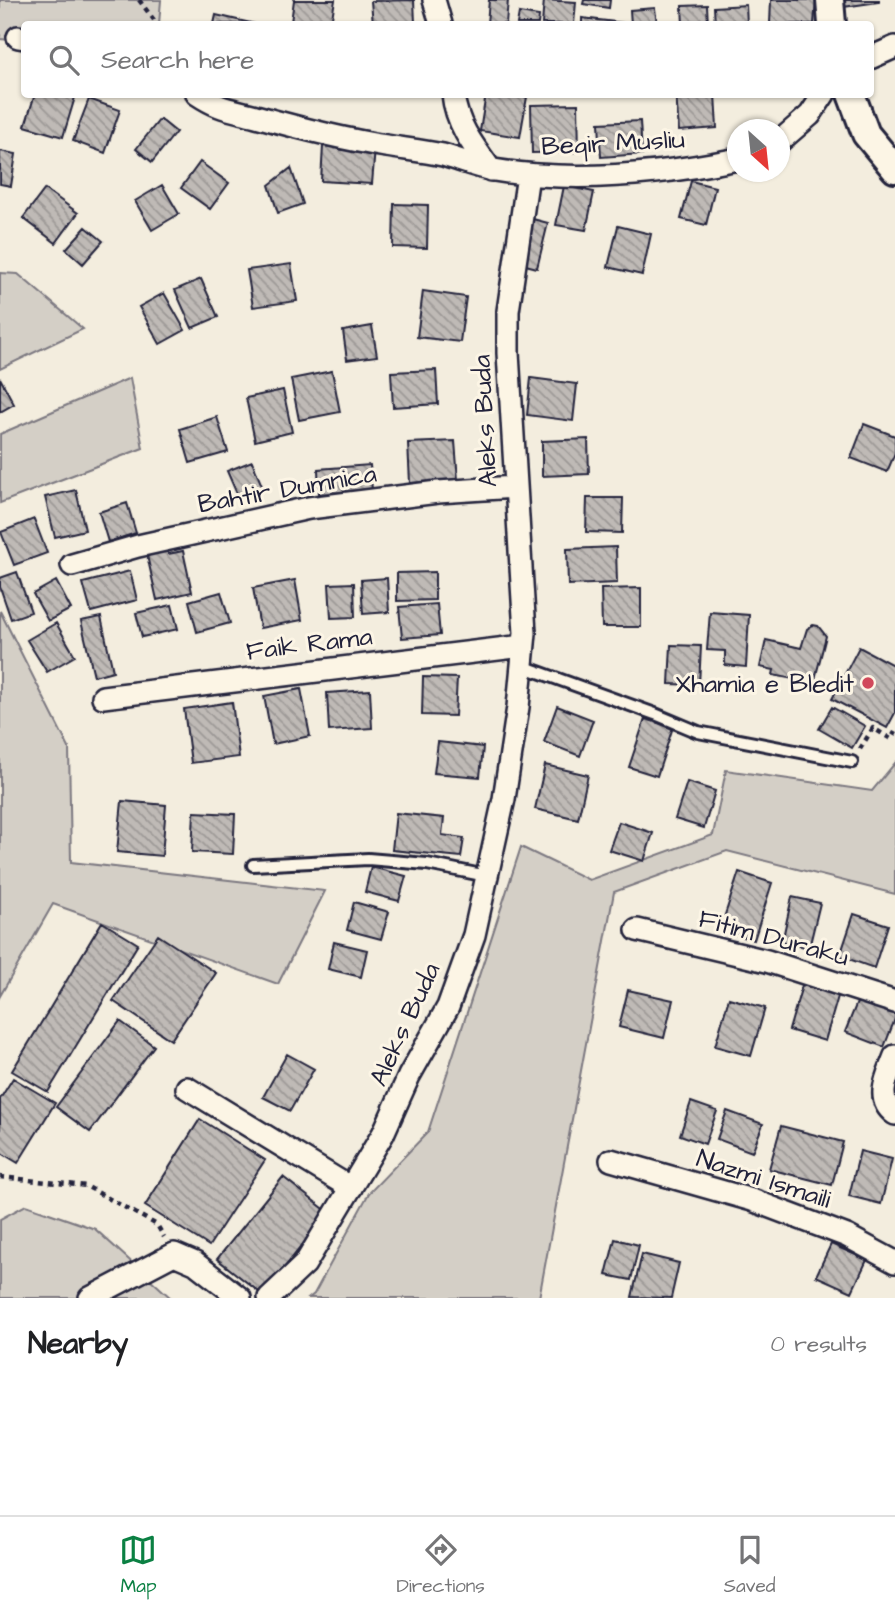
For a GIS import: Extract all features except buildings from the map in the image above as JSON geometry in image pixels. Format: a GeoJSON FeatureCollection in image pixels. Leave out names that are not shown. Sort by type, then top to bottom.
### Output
{"type":"FeatureCollection","features":[{"type":"Feature","properties":{"kind":"street"},"geometry":{"type":"LineString","coordinates":[[434,0],[440,21]]}},
{"type":"Feature","properties":{"kind":"street"},"geometry":{"type":"LineString","coordinates":[[830,0],[832,21]]}},
{"type":"Feature","properties":{"kind":"street"},"geometry":{"type":"LineString","coordinates":[[874,56],[895,47]]}},
{"type":"Feature","properties":{"kind":"street","name":"Beqir Musliu"},"geometry":{"type":"LineString","coordinates":[[203,98],[218,107],[293,127],[344,139],[443,155],[491,170],[528,175],[618,175],[727,161]]}},
{"type":"Feature","properties":{"kind":"street"},"geometry":{"type":"LineString","coordinates":[[454,98],[460,122],[468,138],[491,170]]}},
{"type":"Feature","properties":{"kind":"street"},"geometry":{"type":"LineString","coordinates":[[790,132],[810,115],[821,98]]}},
{"type":"Feature","properties":{"kind":"street"},"geometry":{"type":"LineString","coordinates":[[852,98],[866,134],[895,169]]}},
{"type":"Feature","properties":{"kind":"street","name":"Aleks Buda"},"geometry":{"type":"LineString","coordinates":[[269,1298],[305,1264],[383,1134],[409,1076],[448,1007],[474,935],[504,799],[525,632],[508,353],[509,310],[528,175]]}},
{"type":"Feature","properties":{"kind":"street","name":"Bahtir Dumnica"},"geometry":{"type":"LineString","coordinates":[[72,565],[138,546],[309,508],[438,492],[516,487]]}},
{"type":"Feature","properties":{"kind":"street","name":"Faik Rama"},"geometry":{"type":"LineString","coordinates":[[103,697],[522,656]]}},
{"type":"Feature","properties":{"kind":"street","name":"Fitim Duraku"},"geometry":{"type":"LineString","coordinates":[[637,930],[767,961],[895,1002]]}},
{"type":"Feature","properties":{"kind":"street"},"geometry":{"type":"LineString","coordinates":[[895,1056],[883,1088],[883,1098],[895,1114]]}},
{"type":"Feature","properties":{"kind":"street"},"geometry":{"type":"LineString","coordinates":[[187,1088],[351,1188]]}},
{"type":"Feature","properties":{"kind":"street","name":"Nazmi Ismaili"},"geometry":{"type":"LineString","coordinates":[[611,1160],[752,1200],[847,1236],[895,1262]]}},
{"type":"Feature","properties":{"kind":"street"},"geometry":{"type":"LineString","coordinates":[[90,1298],[174,1254],[195,1263],[240,1298]]}},
{"type":"Feature","properties":{"kind":"lane"},"geometry":{"type":"LineString","coordinates":[[522,656],[698,732],[852,762]]}},
{"type":"Feature","properties":{"kind":"lane"},"geometry":{"type":"LineString","coordinates":[[253,865],[368,859],[427,864],[487,876]]}},
{"type":"Feature","properties":{"kind":"path"},"geometry":{"type":"LineString","coordinates":[[139,0],[155,21]]}},
{"type":"Feature","properties":{"kind":"path"},"geometry":{"type":"LineString","coordinates":[[852,762],[873,728],[891,738],[895,732]]}},
{"type":"Feature","properties":{"kind":"path"},"geometry":{"type":"LineString","coordinates":[[0,1177],[86,1186],[157,1225],[174,1254]]}},
{"type":"Feature","properties":{"kind":"shaded area"},"geometry":{"type":"Polygon","coordinates":[[[0,0],[161,0],[159,21],[21,21],[21,41],[0,39],[0,0]]]}},
{"type":"Feature","properties":{"kind":"shaded area"},"geometry":{"type":"Polygon","coordinates":[[[0,273],[18,274],[83,329],[0,369],[0,273]]]}},
{"type":"Feature","properties":{"kind":"shaded area"},"geometry":{"type":"Polygon","coordinates":[[[130,378],[143,448],[0,503],[0,434],[130,378]]]}},
{"type":"Feature","properties":{"kind":"shaded area"},"geometry":{"type":"Polygon","coordinates":[[[0,611],[69,748],[71,862],[325,891],[278,984],[53,904],[0,996],[0,611]]]}},
{"type":"Feature","properties":{"kind":"shaded area"},"geometry":{"type":"Polygon","coordinates":[[[895,763],[895,894],[727,851],[614,892],[539,1298],[309,1298],[314,1294],[369,1193],[428,1132],[521,847],[589,880],[713,835],[726,770],[872,791],[895,763]]]}},
{"type":"Feature","properties":{"kind":"shaded area"},"geometry":{"type":"Polygon","coordinates":[[[26,1205],[95,1229],[171,1298],[0,1298],[0,1219],[26,1205]]]}},
{"type":"Feature","properties":{"kind":"place","name":"Xhamia e Bledit"},"geometry":{"type":"Point","coordinates":[868,683]}}]}
